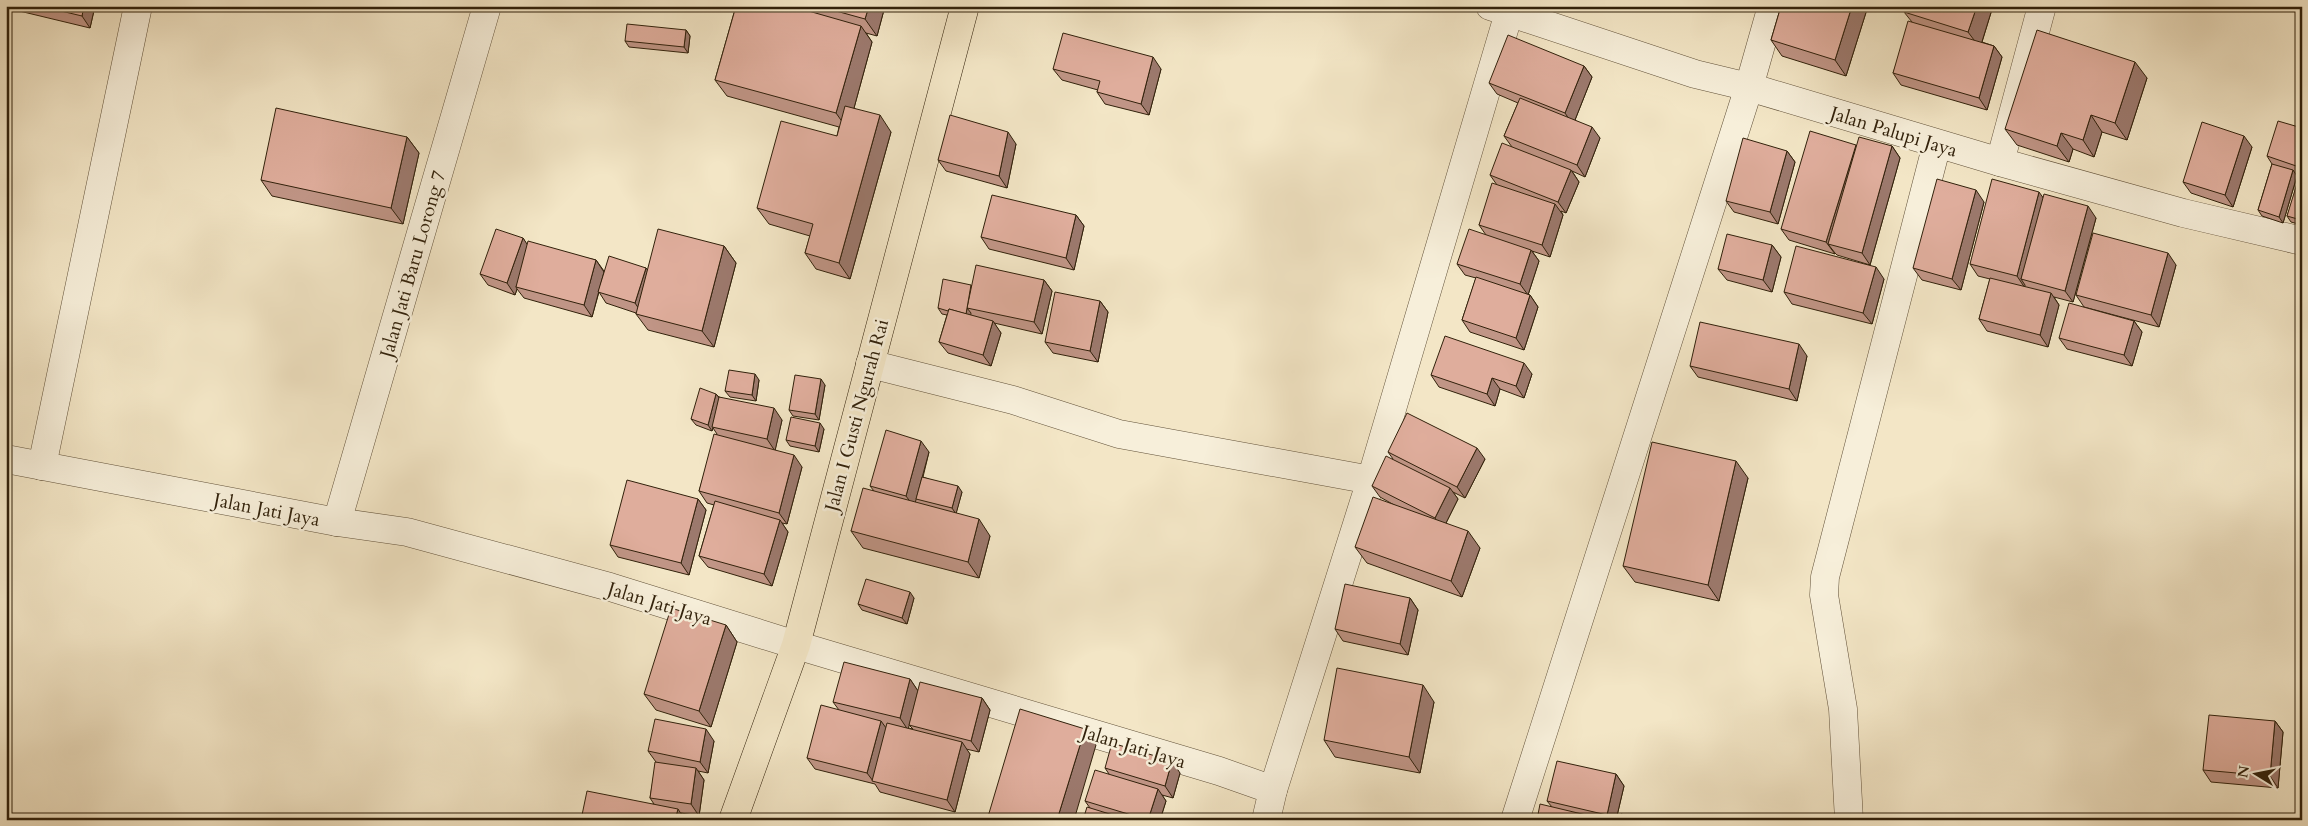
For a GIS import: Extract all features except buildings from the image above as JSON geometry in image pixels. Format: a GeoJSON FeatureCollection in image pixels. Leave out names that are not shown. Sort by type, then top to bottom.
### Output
{"type":"FeatureCollection","features":[{"type":"Feature","properties":{"kind":"main road","name":"Jalan I Gusti Ngurah Rai"},"geometry":{"type":"LineString","coordinates":[[733,820],[796,645],[965,6]]}},
{"type":"Feature","properties":{"kind":"street"},"geometry":{"type":"LineString","coordinates":[[42,466],[138,6]]}},
{"type":"Feature","properties":{"kind":"street","name":"Jalan Jati Baru Lorong 7"},"geometry":{"type":"LineString","coordinates":[[337,522],[486,6]]}},
{"type":"Feature","properties":{"kind":"street"},"geometry":{"type":"LineString","coordinates":[[1515,820],[1749,87],[1772,6]]}},
{"type":"Feature","properties":{"kind":"street"},"geometry":{"type":"LineString","coordinates":[[2000,162],[2042,6]]}},
{"type":"Feature","properties":{"kind":"street"},"geometry":{"type":"LineString","coordinates":[[1266,820],[1273,790],[1371,480],[1503,8]]}},
{"type":"Feature","properties":{"kind":"street","name":"Jalan Palupi Jaya"},"geometry":{"type":"LineString","coordinates":[[1503,8],[1695,74],[1749,87],[1938,144],[2183,213],[2302,241]]}},
{"type":"Feature","properties":{"kind":"street"},"geometry":{"type":"LineString","coordinates":[[1849,820],[1850,791],[1844,709],[1824,595],[1825,576],[1938,144]]}},
{"type":"Feature","properties":{"kind":"street"},"geometry":{"type":"LineString","coordinates":[[870,364],[1013,400],[1119,434],[1371,480]]}},
{"type":"Feature","properties":{"kind":"street","name":"Jalan Jati Jaya"},"geometry":{"type":"LineString","coordinates":[[6,459],[337,522],[407,532],[610,587],[796,645],[1219,771],[1273,790]]}}]}
